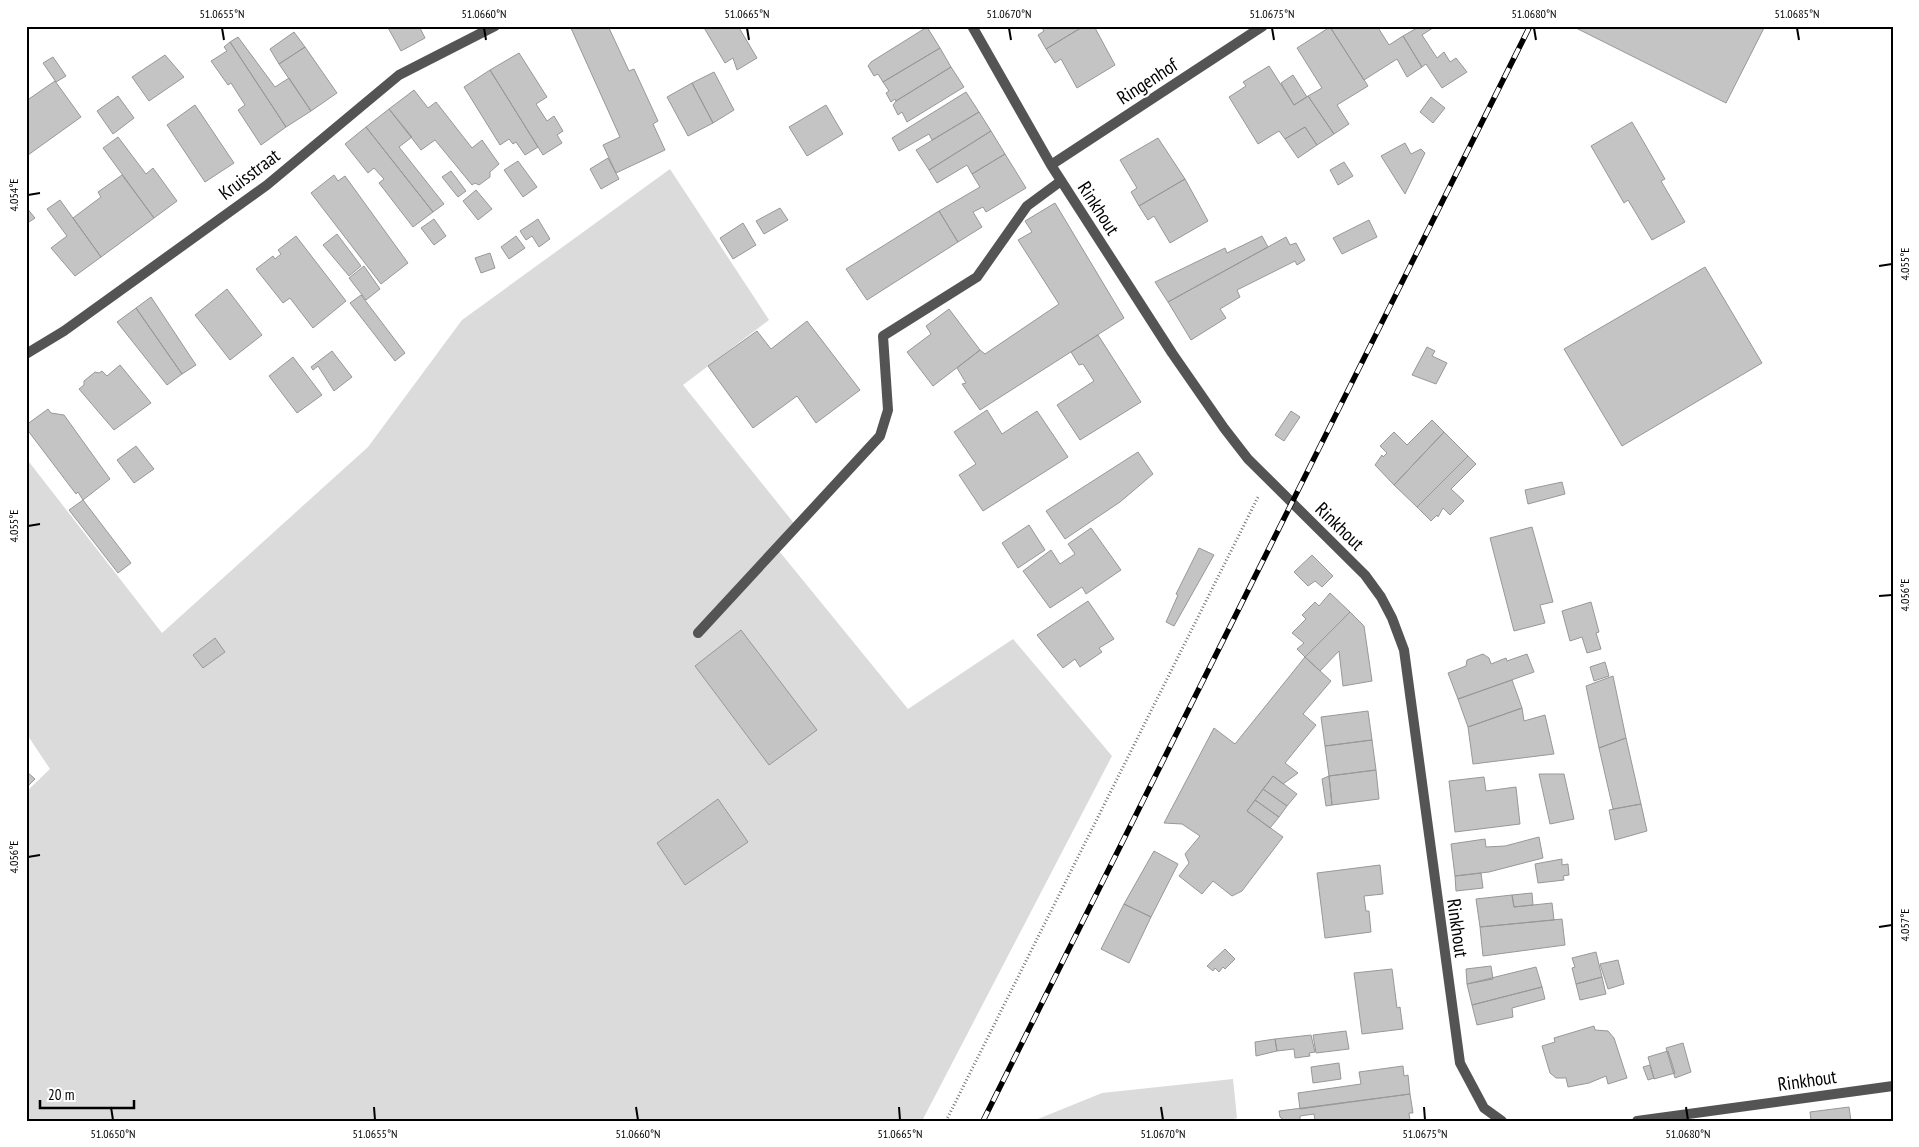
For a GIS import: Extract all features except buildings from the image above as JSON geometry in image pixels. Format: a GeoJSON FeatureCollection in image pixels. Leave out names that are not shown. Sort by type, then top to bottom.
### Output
{"type":"FeatureCollection","features":[{"type":"Feature","properties":{"kind":"street","name":"Kruisstraat"},"geometry":{"type":"LineString","coordinates":[[26,354],[64,331],[267,184],[399,75],[495,26]]}},
{"type":"Feature","properties":{"kind":"street","name":"Rinkhout"},"geometry":{"type":"LineString","coordinates":[[972,26],[1061,181],[1172,353],[1224,428],[1248,459],[1365,575],[1392,618],[1404,650],[1409,682],[1424,813],[1460,1063],[1484,1108],[1502,1121]]}},
{"type":"Feature","properties":{"kind":"street","name":"Ringenhof"},"geometry":{"type":"LineString","coordinates":[[1051,165],[1263,26]]}},
{"type":"Feature","properties":{"kind":"street"},"geometry":{"type":"LineString","coordinates":[[698,634],[880,436],[888,410],[883,336],[977,277],[1027,206],[1061,181]]}},
{"type":"Feature","properties":{"kind":"street","name":"Rinkhout"},"geometry":{"type":"LineString","coordinates":[[1637,1121],[1893,1086]]}},
{"type":"Feature","properties":{"kind":"path"},"geometry":{"type":"LineString","coordinates":[[946,1121],[1267,478]]}},
{"type":"Feature","properties":{"kind":"shaded area"},"geometry":{"type":"Polygon","coordinates":[[[670,169],[769,320],[683,385],[797,527],[775,546],[908,709],[1013,639],[1112,756],[922,1121],[26,1121],[26,792],[50,769],[26,733],[26,458],[162,633],[368,447],[462,320],[670,169]]]}},
{"type":"Feature","properties":{"kind":"shaded area"},"geometry":{"type":"Polygon","coordinates":[[[1233,1079],[1237,1118],[1225,1121],[1033,1121],[1102,1093],[1233,1079]]]}},
{"type":"Feature","properties":{"kind":"railway"},"geometry":{"type":"LineString","coordinates":[[983,1121],[1530,26]]}}]}
